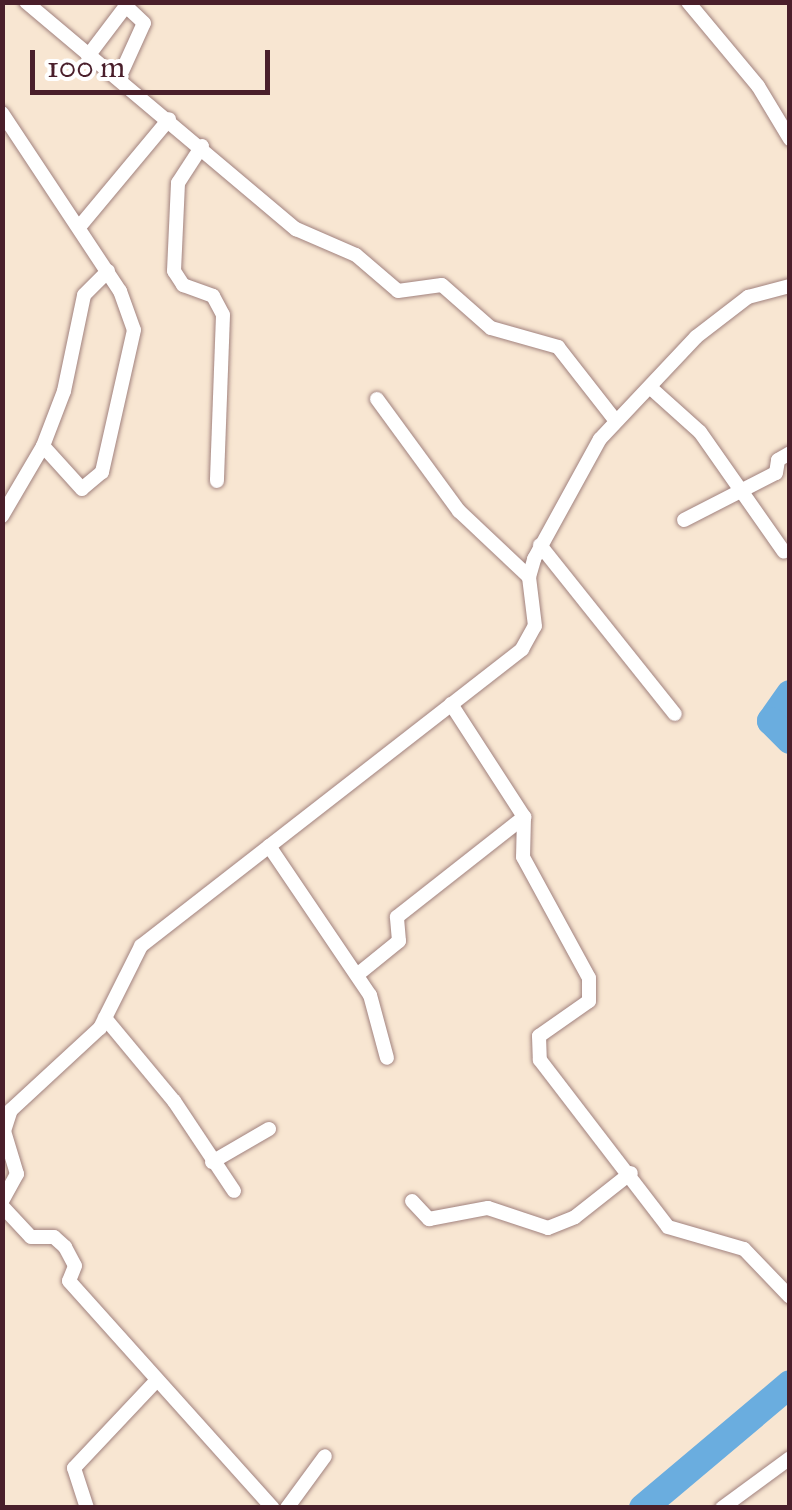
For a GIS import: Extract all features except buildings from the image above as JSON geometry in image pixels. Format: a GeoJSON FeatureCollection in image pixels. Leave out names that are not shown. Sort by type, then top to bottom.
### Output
{"type":"FeatureCollection","features":[{"type":"Feature","properties":{"kind":"street"},"geometry":{"type":"LineString","coordinates":[[26,2],[202,146],[230,180],[296,229],[356,255],[398,291],[442,285],[491,328],[558,347],[615,420]]}},
{"type":"Feature","properties":{"kind":"street"},"geometry":{"type":"LineString","coordinates":[[688,2],[736,57],[790,139]]}},
{"type":"Feature","properties":{"kind":"street"},"geometry":{"type":"LineString","coordinates":[[88,56],[127,4],[144,23],[119,78]]}},
{"type":"Feature","properties":{"kind":"street"},"geometry":{"type":"LineString","coordinates":[[2,113],[108,272],[134,330],[102,472],[82,489],[43,446]]}},
{"type":"Feature","properties":{"kind":"street"},"geometry":{"type":"LineString","coordinates":[[80,226],[169,118]]}},
{"type":"Feature","properties":{"kind":"street"},"geometry":{"type":"LineString","coordinates":[[202,146],[178,183],[174,271],[183,284],[212,296],[223,316],[216,481]]}},
{"type":"Feature","properties":{"kind":"street"},"geometry":{"type":"LineString","coordinates":[[2,516],[43,446],[64,390],[84,295],[108,272]]}},
{"type":"Feature","properties":{"kind":"street"},"geometry":{"type":"LineString","coordinates":[[273,1508],[70,1281],[76,1266],[66,1247],[54,1237],[31,1237],[2,1203],[17,1174],[4,1131],[7,1107],[105,1018],[152,934],[529,640],[534,626],[529,578],[540,545],[615,420],[652,389],[696,336],[748,296],[790,286]]}},
{"type":"Feature","properties":{"kind":"street"},"geometry":{"type":"LineString","coordinates":[[652,389],[692,423],[784,552]]}},
{"type":"Feature","properties":{"kind":"street"},"geometry":{"type":"LineString","coordinates":[[377,399],[460,511],[529,578]]}},
{"type":"Feature","properties":{"kind":"street"},"geometry":{"type":"LineString","coordinates":[[684,520],[777,472],[778,460],[790,452]]}},
{"type":"Feature","properties":{"kind":"street"},"geometry":{"type":"LineString","coordinates":[[540,545],[675,714]]}},
{"type":"Feature","properties":{"kind":"street"},"geometry":{"type":"LineString","coordinates":[[451,704],[524,817],[523,857],[576,950],[592,994],[538,1036],[536,1050],[631,1173],[668,1228],[744,1249],[790,1297]]}},
{"type":"Feature","properties":{"kind":"street"},"geometry":{"type":"LineString","coordinates":[[357,975],[400,941],[396,917],[524,817]]}},
{"type":"Feature","properties":{"kind":"street"},"geometry":{"type":"LineString","coordinates":[[268,846],[378,1010],[388,1058]]}},
{"type":"Feature","properties":{"kind":"street"},"geometry":{"type":"LineString","coordinates":[[105,1018],[174,1102],[234,1190]]}},
{"type":"Feature","properties":{"kind":"street"},"geometry":{"type":"LineString","coordinates":[[212,1162],[269,1129]]}},
{"type":"Feature","properties":{"kind":"street"},"geometry":{"type":"LineString","coordinates":[[412,1200],[436,1221],[459,1209],[488,1208],[548,1228],[575,1217],[631,1173]]}},
{"type":"Feature","properties":{"kind":"street"},"geometry":{"type":"LineString","coordinates":[[87,1508],[73,1480],[74,1468],[157,1380]]}},
{"type":"Feature","properties":{"kind":"street"},"geometry":{"type":"LineString","coordinates":[[287,1508],[326,1456]]}},
{"type":"Feature","properties":{"kind":"street"},"geometry":{"type":"LineString","coordinates":[[722,1508],[790,1458]]}},
{"type":"Feature","properties":{"kind":"waterway"},"geometry":{"type":"LineString","coordinates":[[790,694],[771,721],[790,740]]}},
{"type":"Feature","properties":{"kind":"waterway"},"geometry":{"type":"LineString","coordinates":[[643,1508],[790,1384]]}}]}
